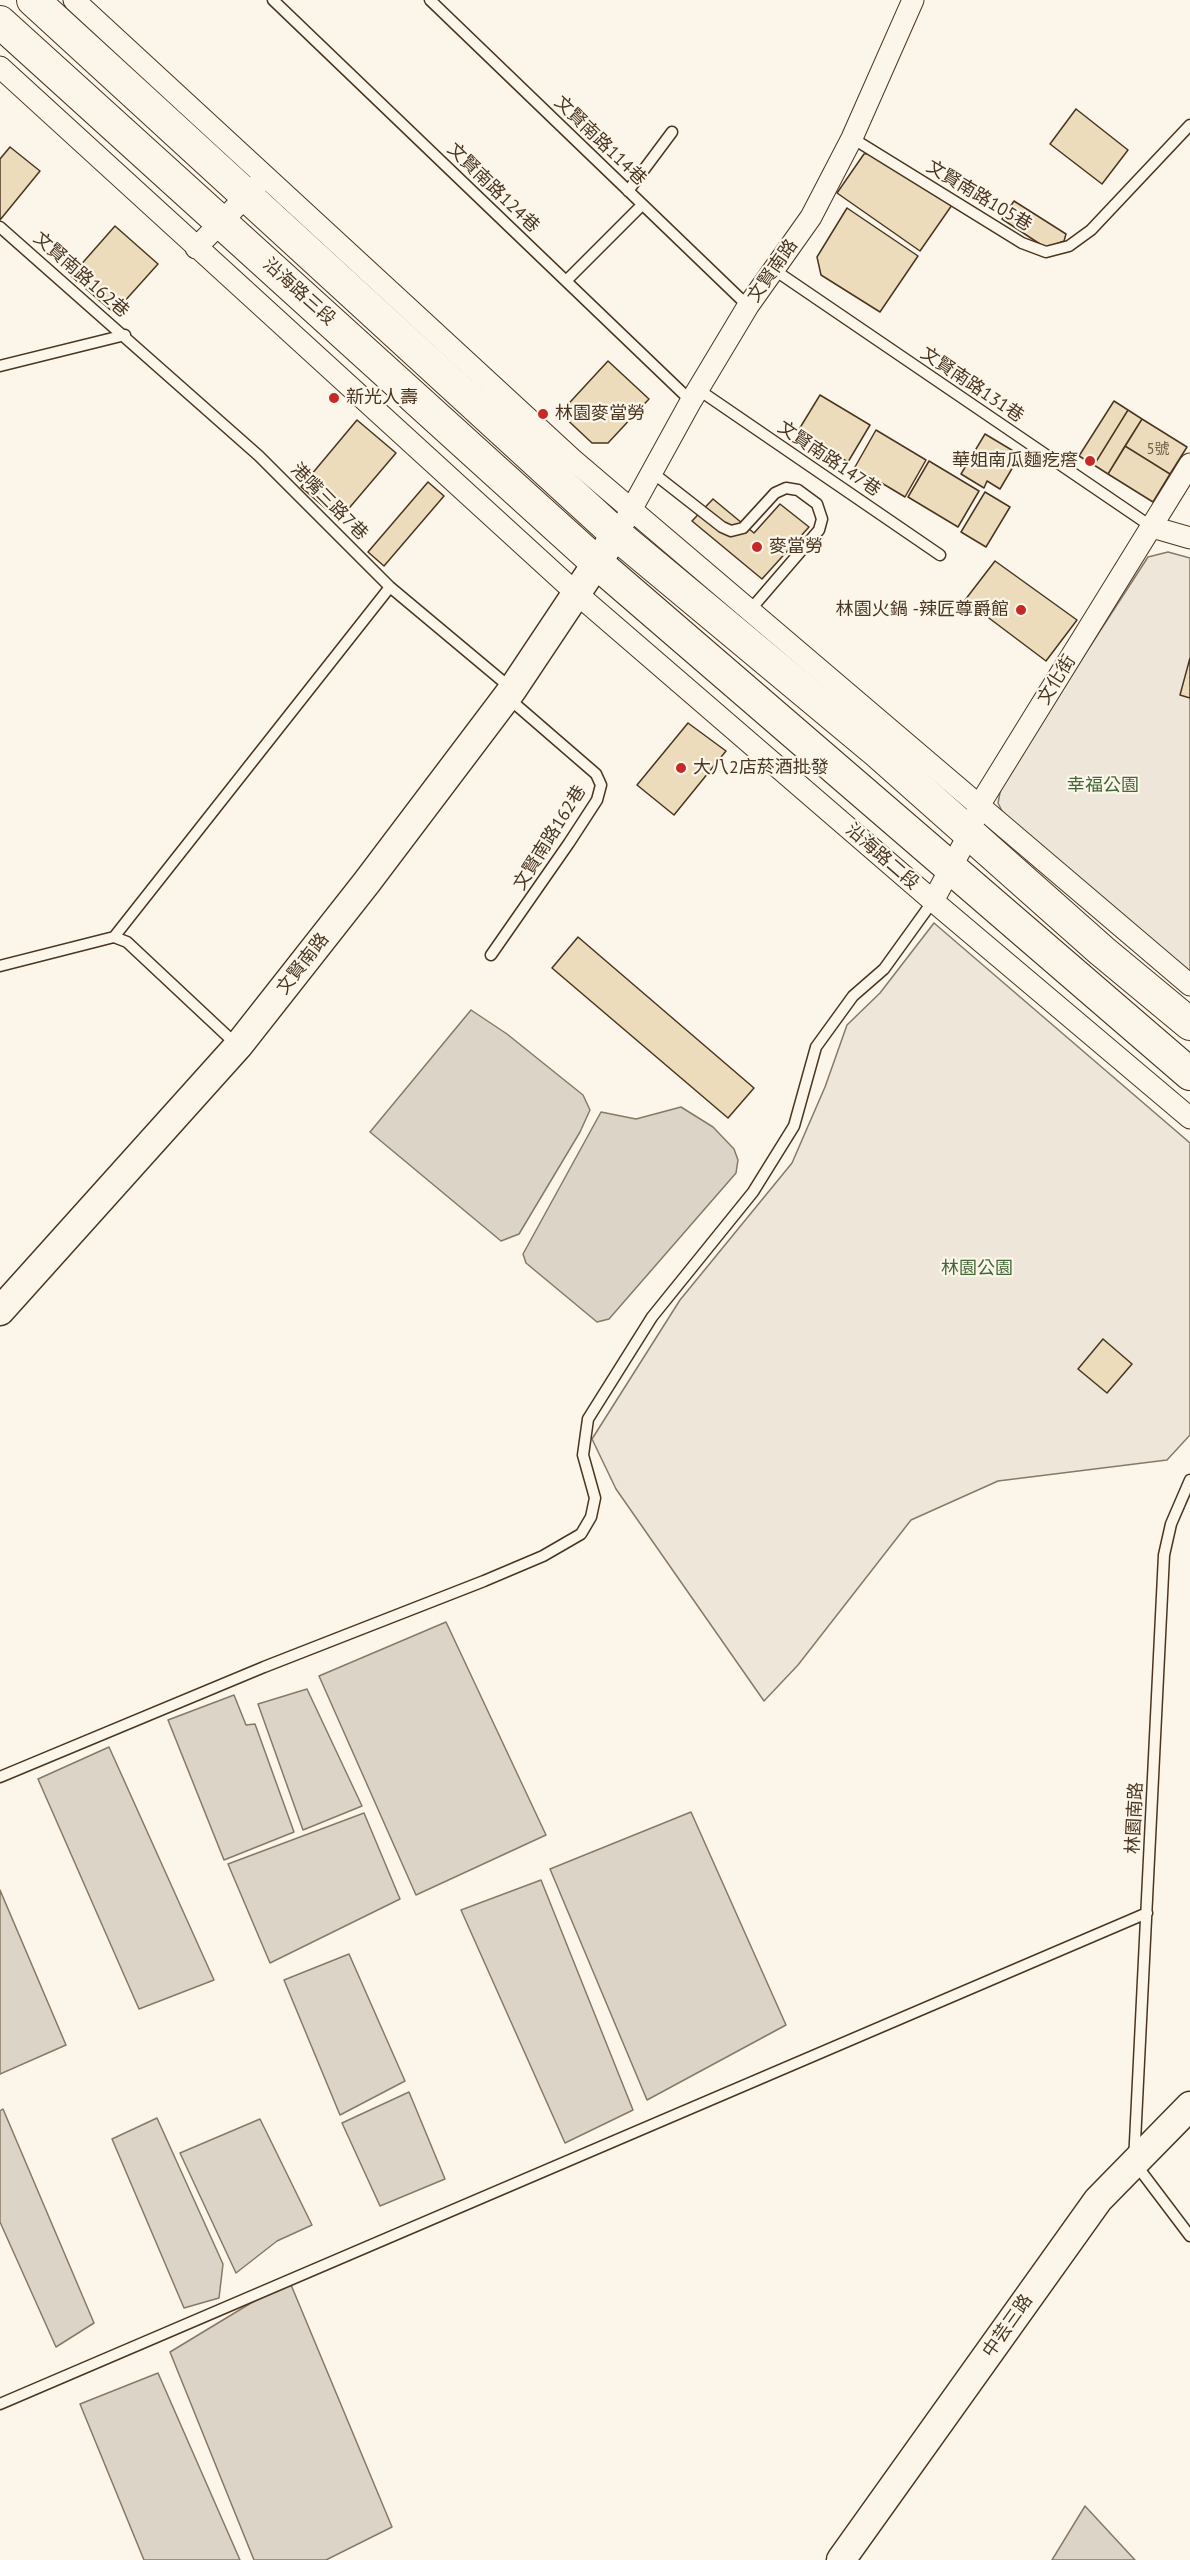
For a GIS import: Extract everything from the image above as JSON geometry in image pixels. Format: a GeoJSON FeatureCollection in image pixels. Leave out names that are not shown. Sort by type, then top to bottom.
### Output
{"type":"FeatureCollection","features":[{"type":"Feature","properties":{"kind":"main road","name":"沿海路三段"},"geometry":{"type":"LineString","coordinates":[[33,0],[255,186],[616,534]]}},
{"type":"Feature","properties":{"kind":"main road","name":"沿海路三段"},"geometry":{"type":"LineString","coordinates":[[0,22],[597,563]]}},
{"type":"Feature","properties":{"kind":"main road"},"geometry":{"type":"LineString","coordinates":[[616,534],[879,753],[969,834],[1190,1024]]}},
{"type":"Feature","properties":{"kind":"main road","name":"沿海路二段"},"geometry":{"type":"LineString","coordinates":[[597,563],[1190,1074]]}},
{"type":"Feature","properties":{"kind":"street","name":"沿海路三段"},"geometry":{"type":"LineString","coordinates":[[74,0],[255,186],[633,509]]}},
{"type":"Feature","properties":{"kind":"street","name":"文賢南路"},"geometry":{"type":"LineString","coordinates":[[0,1311],[238,1046],[367,882],[510,693],[633,509],[748,306],[811,217],[852,138],[913,0]]}},
{"type":"Feature","properties":{"kind":"street","name":"沿海路三段"},"geometry":{"type":"LineString","coordinates":[[0,67],[576,593]]}},
{"type":"Feature","properties":{"kind":"street"},"geometry":{"type":"LineString","coordinates":[[196,248],[255,186]]}},
{"type":"Feature","properties":{"kind":"street","name":"文化街"},"geometry":{"type":"LineString","coordinates":[[933,901],[969,834],[980,804],[1190,464]]}},
{"type":"Feature","properties":{"kind":"street"},"geometry":{"type":"LineString","coordinates":[[633,509],[1190,985]]}},
{"type":"Feature","properties":{"kind":"street"},"geometry":{"type":"LineString","coordinates":[[1152,527],[1190,538]]}},
{"type":"Feature","properties":{"kind":"street","name":"沿海路二段"},"geometry":{"type":"LineString","coordinates":[[576,593],[933,901],[1190,1118]]}},
{"type":"Feature","properties":{"kind":"street","name":"中芸三路"},"geometry":{"type":"LineString","coordinates":[[841,2560],[1098,2200],[1190,2106]]}},
{"type":"Feature","properties":{"kind":"lane","name":"文賢南路124巷"},"geometry":{"type":"LineString","coordinates":[[273,0],[566,281],[695,396]]}},
{"type":"Feature","properties":{"kind":"lane","name":"文賢南路114巷"},"geometry":{"type":"LineString","coordinates":[[430,0],[748,306]]}},
{"type":"Feature","properties":{"kind":"lane","name":"文賢南路105巷"},"geometry":{"type":"LineString","coordinates":[[852,138],[1022,243],[1046,252],[1069,246],[1091,230],[1190,125]]}},
{"type":"Feature","properties":{"kind":"lane"},"geometry":{"type":"LineString","coordinates":[[628,191],[672,132]]}},
{"type":"Feature","properties":{"kind":"lane"},"geometry":{"type":"LineString","coordinates":[[566,281],[642,205]]}},
{"type":"Feature","properties":{"kind":"lane","name":"文賢南路162巷"},"geometry":{"type":"LineString","coordinates":[[0,227],[124,335]]}},
{"type":"Feature","properties":{"kind":"lane","name":"文賢南路131巷"},"geometry":{"type":"LineString","coordinates":[[773,269],[1152,527]]}},
{"type":"Feature","properties":{"kind":"lane","name":"文賢南路162巷"},"geometry":{"type":"LineString","coordinates":[[0,366],[124,335]]}},
{"type":"Feature","properties":{"kind":"lane","name":"港嘴三路7巷"},"geometry":{"type":"LineString","coordinates":[[124,335],[259,456],[390,587],[510,693]]}},
{"type":"Feature","properties":{"kind":"lane","name":"文賢南路147巷"},"geometry":{"type":"LineString","coordinates":[[695,396],[940,555]]}},
{"type":"Feature","properties":{"kind":"lane"},"geometry":{"type":"LineString","coordinates":[[653,473],[722,527],[731,531],[743,528],[776,493],[786,488],[798,490],[817,504],[822,519],[819,530],[751,609]]}},
{"type":"Feature","properties":{"kind":"lane"},"geometry":{"type":"LineString","coordinates":[[114,938],[390,587]]}},
{"type":"Feature","properties":{"kind":"lane","name":"文賢南路162巷"},"geometry":{"type":"LineString","coordinates":[[491,955],[597,800],[601,785],[596,774],[510,693]]}},
{"type":"Feature","properties":{"kind":"lane"},"geometry":{"type":"LineString","coordinates":[[0,1777],[264,1667],[484,1581],[543,1556],[581,1534],[591,1517],[595,1498],[583,1455],[588,1419],[651,1317],[753,1192],[794,1126],[816,1047],[853,996],[884,969],[933,901]]}},
{"type":"Feature","properties":{"kind":"lane"},"geometry":{"type":"LineString","coordinates":[[0,966],[114,938],[127,942],[238,1046]]}},
{"type":"Feature","properties":{"kind":"lane","name":"林園南路"},"geometry":{"type":"LineString","coordinates":[[1134,2162],[1164,1555],[1171,1524],[1190,1480]]}},
{"type":"Feature","properties":{"kind":"lane"},"geometry":{"type":"LineString","coordinates":[[0,2404],[1147,1913]]}},
{"type":"Feature","properties":{"kind":"lane"},"geometry":{"type":"LineString","coordinates":[[1134,2162],[1190,2236]]}},
{"type":"Feature","properties":{"kind":"green space","name":"幸福公園"},"geometry":{"type":"Polygon","coordinates":[[[1168,552],[1190,558],[1190,974],[1004,815],[998,803],[1002,782],[1148,557],[1168,552]]]}},
{"type":"Feature","properties":{"kind":"green space","name":"林園公園"},"geometry":{"type":"Polygon","coordinates":[[[934,923],[1190,1143],[1190,1435],[1167,1460],[998,1481],[911,1520],[798,1665],[764,1701],[616,1489],[592,1439],[680,1300],[792,1163],[825,1087],[847,1025],[880,993],[934,923]]]}},
{"type":"Feature","properties":{"kind":"shaded area"},"geometry":{"type":"Polygon","coordinates":[[[471,1010],[507,1034],[583,1095],[590,1110],[580,1132],[519,1234],[501,1241],[370,1132],[471,1010]]]}},
{"type":"Feature","properties":{"kind":"shaded area"},"geometry":{"type":"Polygon","coordinates":[[[681,1107],[713,1127],[734,1149],[738,1160],[736,1173],[609,1319],[597,1322],[526,1263],[523,1254],[601,1112],[636,1119],[681,1107]]]}},
{"type":"Feature","properties":{"kind":"shaded area"},"geometry":{"type":"Polygon","coordinates":[[[446,1622],[546,1835],[416,1895],[319,1676],[446,1622]]]}},
{"type":"Feature","properties":{"kind":"shaded area"},"geometry":{"type":"Polygon","coordinates":[[[307,1689],[362,1806],[303,1830],[258,1704],[307,1689]]]}},
{"type":"Feature","properties":{"kind":"shaded area"},"geometry":{"type":"Polygon","coordinates":[[[234,1695],[246,1725],[255,1724],[294,1832],[224,1860],[168,1720],[234,1695]]]}},
{"type":"Feature","properties":{"kind":"shaded area"},"geometry":{"type":"Polygon","coordinates":[[[109,1747],[214,1980],[139,2009],[38,1779],[109,1747]]]}},
{"type":"Feature","properties":{"kind":"shaded area"},"geometry":{"type":"Polygon","coordinates":[[[691,1812],[786,2025],[647,2100],[550,1869],[691,1812]]]}},
{"type":"Feature","properties":{"kind":"shaded area"},"geometry":{"type":"Polygon","coordinates":[[[364,1813],[400,1899],[270,1963],[228,1864],[364,1813]]]}},
{"type":"Feature","properties":{"kind":"shaded area"},"geometry":{"type":"Polygon","coordinates":[[[541,1880],[633,2110],[565,2143],[461,1910],[541,1880]]]}},
{"type":"Feature","properties":{"kind":"shaded area"},"geometry":{"type":"Polygon","coordinates":[[[0,1890],[66,2045],[0,2074],[0,1890]]]}},
{"type":"Feature","properties":{"kind":"shaded area"},"geometry":{"type":"Polygon","coordinates":[[[349,1954],[405,2081],[340,2115],[284,1980],[349,1954]]]}},
{"type":"Feature","properties":{"kind":"shaded area"},"geometry":{"type":"Polygon","coordinates":[[[409,2092],[445,2179],[380,2206],[342,2123],[409,2092]]]}},
{"type":"Feature","properties":{"kind":"shaded area"},"geometry":{"type":"Polygon","coordinates":[[[3,2109],[94,2323],[56,2347],[0,2222],[0,2111],[3,2109]]]}},
{"type":"Feature","properties":{"kind":"shaded area"},"geometry":{"type":"Polygon","coordinates":[[[157,2118],[223,2264],[219,2298],[184,2308],[112,2139],[157,2118]]]}},
{"type":"Feature","properties":{"kind":"shaded area"},"geometry":{"type":"Polygon","coordinates":[[[260,2119],[312,2225],[277,2241],[236,2273],[180,2153],[260,2119]]]}},
{"type":"Feature","properties":{"kind":"shaded area"},"geometry":{"type":"Polygon","coordinates":[[[289,2280],[392,2527],[326,2560],[254,2560],[170,2352],[289,2280]]]}},
{"type":"Feature","properties":{"kind":"shaded area"},"geometry":{"type":"Polygon","coordinates":[[[158,2373],[240,2560],[144,2560],[80,2404],[158,2373]]]}},
{"type":"Feature","properties":{"kind":"shaded area"},"geometry":{"type":"Polygon","coordinates":[[[1085,2506],[1135,2560],[1052,2560],[1085,2506]]]}},
{"type":"Feature","properties":{"kind":"building"},"geometry":{"type":"Polygon","coordinates":[[[1076,109],[1128,150],[1102,184],[1050,144],[1076,109]]]}},
{"type":"Feature","properties":{"kind":"building"},"geometry":{"type":"Polygon","coordinates":[[[10,147],[40,171],[0,220],[0,159],[10,147]]]}},
{"type":"Feature","properties":{"kind":"building"},"geometry":{"type":"Polygon","coordinates":[[[874,153],[952,205],[920,251],[837,193],[864,154],[874,153]]]}},
{"type":"Feature","properties":{"kind":"building"},"geometry":{"type":"Polygon","coordinates":[[[1014,201],[1066,234],[1064,241],[1046,248],[1002,219],[1014,201]]]}},
{"type":"Feature","properties":{"kind":"building"},"geometry":{"type":"Polygon","coordinates":[[[847,208],[918,256],[880,312],[821,275],[817,257],[847,208]]]}},
{"type":"Feature","properties":{"kind":"building"},"geometry":{"type":"Polygon","coordinates":[[[115,226],[158,264],[114,313],[71,276],[115,226]]]}},
{"type":"Feature","properties":{"kind":"building"},"geometry":{"type":"Polygon","coordinates":[[[608,361],[649,399],[608,443],[592,443],[560,413],[608,361]]]}},
{"type":"Feature","properties":{"kind":"building"},"geometry":{"type":"Polygon","coordinates":[[[820,395],[870,425],[848,462],[798,431],[820,395]]]}},
{"type":"Feature","properties":{"kind":"building"},"geometry":{"type":"Polygon","coordinates":[[[1114,401],[1128,410],[1094,465],[1079,456],[1114,401]]]}},
{"type":"Feature","properties":{"kind":"building"},"geometry":{"type":"Polygon","coordinates":[[[1128,410],[1142,419],[1108,474],[1094,465],[1128,410]]]}},
{"type":"Feature","properties":{"kind":"building"},"geometry":{"type":"Polygon","coordinates":[[[1142,419],[1187,447],[1170,474],[1125,446],[1142,419]]]}},
{"type":"Feature","properties":{"kind":"building"},"geometry":{"type":"Polygon","coordinates":[[[357,420],[396,453],[339,520],[301,487],[357,420]]]}},
{"type":"Feature","properties":{"kind":"building"},"geometry":{"type":"Polygon","coordinates":[[[876,430],[926,460],[905,497],[855,467],[876,430]]]}},
{"type":"Feature","properties":{"kind":"building"},"geometry":{"type":"Polygon","coordinates":[[[985,434],[1020,455],[1000,489],[987,481],[984,488],[961,474],[985,434]]]}},
{"type":"Feature","properties":{"kind":"building"},"geometry":{"type":"Polygon","coordinates":[[[1125,446],[1170,474],[1153,502],[1108,474],[1125,446]]]}},
{"type":"Feature","properties":{"kind":"building"},"geometry":{"type":"Polygon","coordinates":[[[929,461],[979,491],[958,527],[908,497],[929,461]]]}},
{"type":"Feature","properties":{"kind":"building"},"geometry":{"type":"Polygon","coordinates":[[[428,482],[444,496],[384,566],[368,552],[428,482]]]}},
{"type":"Feature","properties":{"kind":"building"},"geometry":{"type":"Polygon","coordinates":[[[985,492],[1010,507],[986,547],[961,532],[985,492]]]}},
{"type":"Feature","properties":{"kind":"building","name":"麥當勞"},"geometry":{"type":"Polygon","coordinates":[[[713,499],[754,533],[780,504],[809,527],[762,579],[692,521],[713,499]]]}},
{"type":"Feature","properties":{"kind":"building","name":"林園火鍋 -辣匠尊爵館"},"geometry":{"type":"Polygon","coordinates":[[[995,561],[1077,620],[1046,661],[965,600],[995,561]]]}},
{"type":"Feature","properties":{"kind":"building"},"geometry":{"type":"Polygon","coordinates":[[[1190,658],[1190,698],[1180,695],[1190,658]]]}},
{"type":"Feature","properties":{"kind":"building","name":"大八2店菸酒批發"},"geometry":{"type":"Polygon","coordinates":[[[688,723],[726,751],[674,815],[637,785],[688,723]]]}},
{"type":"Feature","properties":{"kind":"building"},"geometry":{"type":"Polygon","coordinates":[[[578,937],[754,1088],[728,1118],[552,968],[578,937]]]}},
{"type":"Feature","properties":{"kind":"building"},"geometry":{"type":"Polygon","coordinates":[[[1103,1339],[1132,1364],[1107,1393],[1078,1369],[1103,1339]]]}},
{"type":"Feature","properties":{"kind":"place","name":"新光人壽"},"geometry":{"type":"Point","coordinates":[334,398]}},
{"type":"Feature","properties":{"kind":"place","name":"林園麥當勞"},"geometry":{"type":"Point","coordinates":[543,414]}},
{"type":"Feature","properties":{"kind":"place","name":"華姐南瓜麵疙瘩"},"geometry":{"type":"Point","coordinates":[1090,461]}},
{"type":"Feature","properties":{"kind":"place","name":"麥當勞"},"geometry":{"type":"Point","coordinates":[757,547]}},
{"type":"Feature","properties":{"kind":"place","name":"林園火鍋 -辣匠尊爵館"},"geometry":{"type":"Point","coordinates":[1021,610]}},
{"type":"Feature","properties":{"kind":"place","name":"大八2店菸酒批發"},"geometry":{"type":"Point","coordinates":[681,768]}}]}
